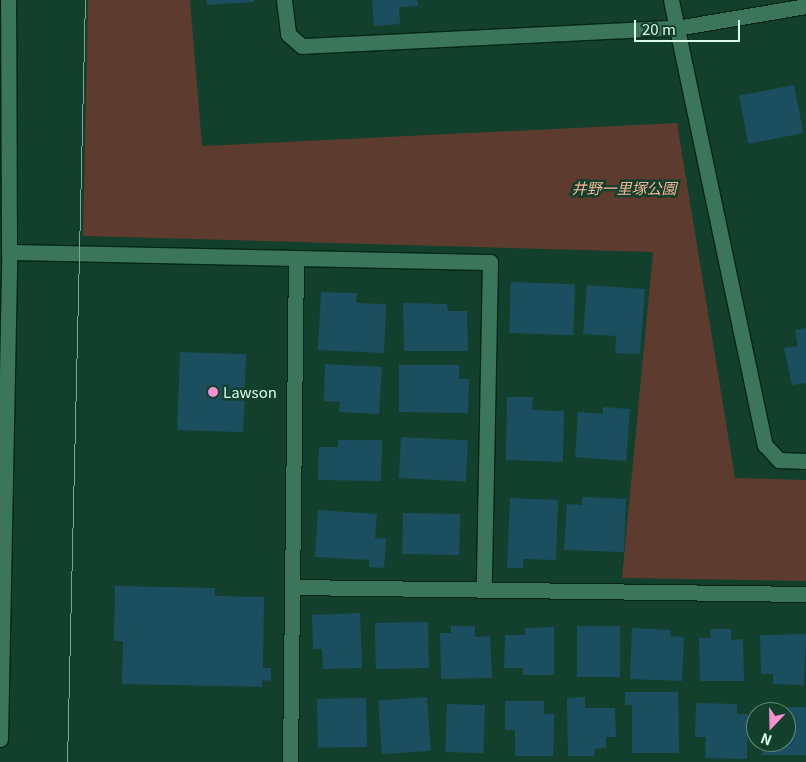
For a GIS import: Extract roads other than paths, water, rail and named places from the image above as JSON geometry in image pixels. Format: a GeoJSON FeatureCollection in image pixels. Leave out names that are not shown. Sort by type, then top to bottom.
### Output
{"type":"FeatureCollection","features":[{"type":"Feature","properties":{"kind":"street"},"geometry":{"type":"LineString","coordinates":[[0,739],[9,252],[4,69],[8,0]]}},
{"type":"Feature","properties":{"kind":"street"},"geometry":{"type":"LineString","coordinates":[[284,0],[288,34],[302,46],[676,28],[806,6]]}},
{"type":"Feature","properties":{"kind":"street"},"geometry":{"type":"LineString","coordinates":[[671,0],[765,445],[779,460],[806,461]]}},
{"type":"Feature","properties":{"kind":"street"},"geometry":{"type":"LineString","coordinates":[[9,252],[490,262],[484,589]]}},
{"type":"Feature","properties":{"kind":"street"},"geometry":{"type":"LineString","coordinates":[[290,762],[296,258]]}},
{"type":"Feature","properties":{"kind":"street"},"geometry":{"type":"LineString","coordinates":[[292,586],[806,594]]}},
{"type":"Feature","properties":{"kind":"tram line"},"geometry":{"type":"LineString","coordinates":[[67,762],[85,0]]}},
{"type":"Feature","properties":{"kind":"place","name":"Lawson"},"geometry":{"type":"Point","coordinates":[213,392]}},
{"type":"Feature","properties":{"kind":"park label","name":"井野一里塚公園"},"geometry":{"type":"Point","coordinates":[624,188]}}]}
